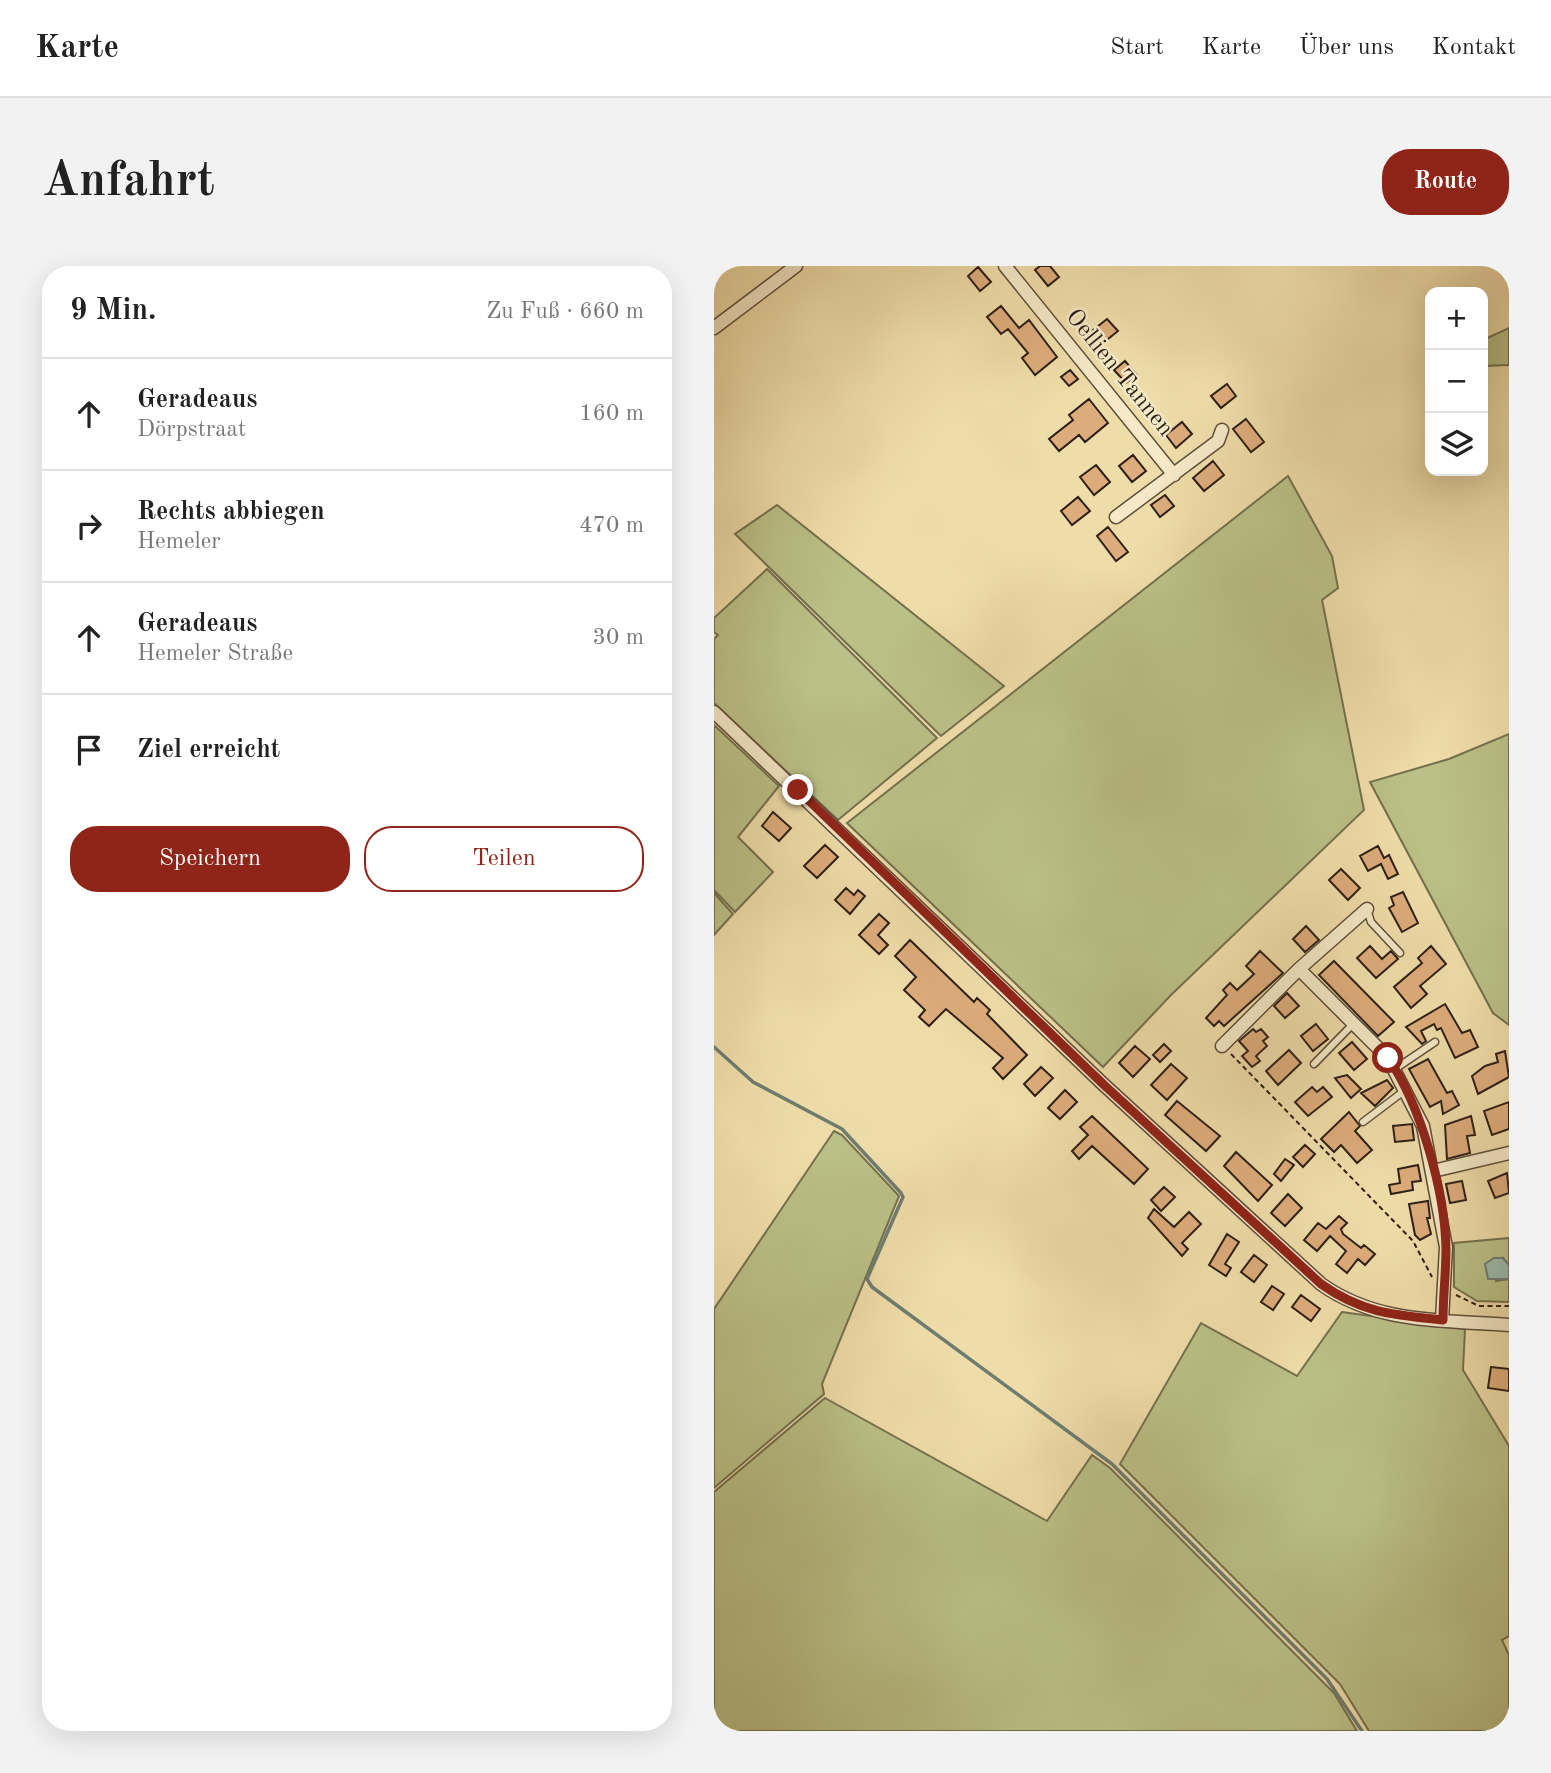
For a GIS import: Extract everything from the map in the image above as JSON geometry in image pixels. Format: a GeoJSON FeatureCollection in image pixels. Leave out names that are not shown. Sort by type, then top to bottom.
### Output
{"type":"FeatureCollection","features":[{"type":"Feature","properties":{"kind":"street"},"geometry":{"type":"LineString","coordinates":[[714,328],[796,266]]}},
{"type":"Feature","properties":{"kind":"street","name":"Oellien Tannen"},"geometry":{"type":"LineString","coordinates":[[1004,266],[1174,475]]}},
{"type":"Feature","properties":{"kind":"street","name":"Oellien Tannen"},"geometry":{"type":"LineString","coordinates":[[1116,517],[1218,441],[1222,430]]}},
{"type":"Feature","properties":{"kind":"street"},"geometry":{"type":"LineString","coordinates":[[714,712],[1103,1084],[1321,1284],[1345,1301],[1364,1309],[1443,1320],[1509,1325]]}},
{"type":"Feature","properties":{"kind":"street"},"geometry":{"type":"LineString","coordinates":[[1222,1046],[1299,969],[1313,961],[1367,909]]}},
{"type":"Feature","properties":{"kind":"street"},"geometry":{"type":"LineString","coordinates":[[1299,969],[1395,1069],[1423,1126],[1446,1247],[1443,1320]]}},
{"type":"Feature","properties":{"kind":"street"},"geometry":{"type":"LineString","coordinates":[[1433,1171],[1509,1153]]}},
{"type":"Feature","properties":{"kind":"lane"},"geometry":{"type":"LineString","coordinates":[[1367,909],[1371,922],[1400,953]]}},
{"type":"Feature","properties":{"kind":"lane"},"geometry":{"type":"LineString","coordinates":[[1314,1064],[1353,1024]]}},
{"type":"Feature","properties":{"kind":"lane"},"geometry":{"type":"LineString","coordinates":[[1395,1069],[1434,1042]]}},
{"type":"Feature","properties":{"kind":"lane"},"geometry":{"type":"LineString","coordinates":[[1363,1122],[1406,1090]]}},
{"type":"Feature","properties":{"kind":"path"},"geometry":{"type":"LineString","coordinates":[[1222,1046],[1413,1241],[1436,1286],[1443,1293],[1453,1293],[1479,1306],[1509,1306]]}},
{"type":"Feature","properties":{"kind":"green space"},"geometry":{"type":"Polygon","coordinates":[[[1509,328],[1509,365],[1488,366],[1488,338],[1509,328]]]}},
{"type":"Feature","properties":{"kind":"green space"},"geometry":{"type":"Polygon","coordinates":[[[1288,476],[1332,556],[1338,588],[1322,600],[1364,810],[1171,995],[1103,1067],[847,823],[1288,476]]]}},
{"type":"Feature","properties":{"kind":"green space"},"geometry":{"type":"Polygon","coordinates":[[[777,505],[1004,686],[941,736],[735,534],[777,505]]]}},
{"type":"Feature","properties":{"kind":"green space"},"geometry":{"type":"Polygon","coordinates":[[[767,569],[937,738],[838,820],[714,703],[714,639],[718,635],[714,632],[714,618],[767,569]]]}},
{"type":"Feature","properties":{"kind":"green space"},"geometry":{"type":"Polygon","coordinates":[[[714,725],[779,786],[738,837],[773,872],[735,912],[714,890],[714,725]]]}},
{"type":"Feature","properties":{"kind":"green space"},"geometry":{"type":"Polygon","coordinates":[[[1509,734],[1509,1025],[1493,1013],[1370,782],[1449,759],[1509,734]]]}},
{"type":"Feature","properties":{"kind":"green space"},"geometry":{"type":"Polygon","coordinates":[[[714,893],[733,914],[714,935],[714,893]]]}},
{"type":"Feature","properties":{"kind":"green space"},"geometry":{"type":"Polygon","coordinates":[[[834,1131],[842,1135],[899,1196],[822,1384],[824,1394],[714,1488],[714,1309],[834,1131]]]}},
{"type":"Feature","properties":{"kind":"green space"},"geometry":{"type":"Polygon","coordinates":[[[1509,1238],[1509,1265],[1503,1258],[1496,1281],[1509,1279],[1509,1302],[1477,1301],[1454,1287],[1454,1243],[1509,1238]]]}},
{"type":"Feature","properties":{"kind":"green space"},"geometry":{"type":"Polygon","coordinates":[[[1342,1312],[1465,1329],[1463,1370],[1509,1446],[1509,1636],[1502,1640],[1509,1655],[1509,1731],[1369,1731],[1340,1684],[1120,1464],[1201,1323],[1297,1376],[1342,1312]]]}},
{"type":"Feature","properties":{"kind":"green space"},"geometry":{"type":"Polygon","coordinates":[[[825,1398],[1047,1521],[1092,1455],[1110,1468],[1334,1693],[1357,1731],[714,1731],[714,1492],[825,1398]]]}},
{"type":"Feature","properties":{"kind":"shaded area"},"geometry":{"type":"Polygon","coordinates":[[[1494,1258],[1503,1258],[1509,1265],[1509,1279],[1488,1279],[1485,1264],[1494,1258]]]}},
{"type":"Feature","properties":{"kind":"building"},"geometry":{"type":"Polygon","coordinates":[[[1040,266],[1050,266],[1059,277],[1048,286],[1035,270],[1040,266]]]}},
{"type":"Feature","properties":{"kind":"building"},"geometry":{"type":"Polygon","coordinates":[[[978,267],[991,282],[980,291],[968,276],[978,267]]]}},
{"type":"Feature","properties":{"kind":"building"},"geometry":{"type":"Polygon","coordinates":[[[1001,306],[1019,328],[1029,320],[1057,357],[1035,375],[1022,358],[1028,353],[1008,329],[1001,334],[987,317],[1001,306]]]}},
{"type":"Feature","properties":{"kind":"building"},"geometry":{"type":"Polygon","coordinates":[[[1107,319],[1118,331],[1098,347],[1088,334],[1107,319]]]}},
{"type":"Feature","properties":{"kind":"building"},"geometry":{"type":"Polygon","coordinates":[[[1125,361],[1137,375],[1126,383],[1114,370],[1125,361]]]}},
{"type":"Feature","properties":{"kind":"building"},"geometry":{"type":"Polygon","coordinates":[[[1070,370],[1078,379],[1069,386],[1061,377],[1070,370]]]}},
{"type":"Feature","properties":{"kind":"building"},"geometry":{"type":"Polygon","coordinates":[[[1227,384],[1236,396],[1221,408],[1211,396],[1227,384]]]}},
{"type":"Feature","properties":{"kind":"building"},"geometry":{"type":"Polygon","coordinates":[[[1089,399],[1108,423],[1085,442],[1079,435],[1059,451],[1049,439],[1073,420],[1069,415],[1089,399]]]}},
{"type":"Feature","properties":{"kind":"building"},"geometry":{"type":"Polygon","coordinates":[[[1246,419],[1264,442],[1251,452],[1233,429],[1246,419]]]}},
{"type":"Feature","properties":{"kind":"building"},"geometry":{"type":"Polygon","coordinates":[[[1182,422],[1192,434],[1176,448],[1166,435],[1182,422]]]}},
{"type":"Feature","properties":{"kind":"building"},"geometry":{"type":"Polygon","coordinates":[[[1133,455],[1146,471],[1132,482],[1119,466],[1133,455]]]}},
{"type":"Feature","properties":{"kind":"building"},"geometry":{"type":"Polygon","coordinates":[[[1213,461],[1224,475],[1204,491],[1193,478],[1213,461]]]}},
{"type":"Feature","properties":{"kind":"building"},"geometry":{"type":"Polygon","coordinates":[[[1096,465],[1110,482],[1094,495],[1080,477],[1096,465]]]}},
{"type":"Feature","properties":{"kind":"building"},"geometry":{"type":"Polygon","coordinates":[[[1165,495],[1174,506],[1160,517],[1151,505],[1165,495]]]}},
{"type":"Feature","properties":{"kind":"building"},"geometry":{"type":"Polygon","coordinates":[[[1078,497],[1090,511],[1072,525],[1061,511],[1078,497]]]}},
{"type":"Feature","properties":{"kind":"building"},"geometry":{"type":"Polygon","coordinates":[[[1108,527],[1128,552],[1116,561],[1097,536],[1108,527]]]}},
{"type":"Feature","properties":{"kind":"building"},"geometry":{"type":"Polygon","coordinates":[[[773,812],[791,828],[779,841],[762,826],[773,812]]]}},
{"type":"Feature","properties":{"kind":"building"},"geometry":{"type":"Polygon","coordinates":[[[825,845],[838,857],[817,878],[804,866],[825,845]]]}},
{"type":"Feature","properties":{"kind":"building"},"geometry":{"type":"Polygon","coordinates":[[[1378,846],[1384,858],[1389,855],[1398,874],[1388,879],[1381,864],[1368,871],[1360,856],[1378,846]]]}},
{"type":"Feature","properties":{"kind":"building"},"geometry":{"type":"Polygon","coordinates":[[[1341,869],[1360,888],[1348,900],[1329,880],[1341,869]]]}},
{"type":"Feature","properties":{"kind":"building"},"geometry":{"type":"Polygon","coordinates":[[[846,888],[854,895],[858,890],[865,896],[850,914],[835,900],[846,888]]]}},
{"type":"Feature","properties":{"kind":"building"},"geometry":{"type":"Polygon","coordinates":[[[1403,892],[1418,923],[1402,932],[1389,908],[1394,905],[1391,897],[1403,892]]]}},
{"type":"Feature","properties":{"kind":"building"},"geometry":{"type":"Polygon","coordinates":[[[879,914],[889,923],[878,935],[888,945],[879,954],[859,935],[879,914]]]}},
{"type":"Feature","properties":{"kind":"building"},"geometry":{"type":"Polygon","coordinates":[[[1306,926],[1319,940],[1305,952],[1293,939],[1306,926]]]}},
{"type":"Feature","properties":{"kind":"building"},"geometry":{"type":"Polygon","coordinates":[[[910,940],[974,1002],[977,998],[990,1010],[987,1014],[1027,1055],[1003,1079],[993,1068],[1003,1058],[946,1009],[929,1026],[919,1017],[925,1010],[904,990],[916,977],[895,956],[910,940]]]}},
{"type":"Feature","properties":{"kind":"building"},"geometry":{"type":"Polygon","coordinates":[[[1370,946],[1382,959],[1391,951],[1398,959],[1376,978],[1357,958],[1370,946]]]}},
{"type":"Feature","properties":{"kind":"building"},"geometry":{"type":"Polygon","coordinates":[[[1431,946],[1446,964],[1420,986],[1427,994],[1411,1008],[1394,987],[1422,963],[1418,958],[1431,946]]]}},
{"type":"Feature","properties":{"kind":"building"},"geometry":{"type":"Polygon","coordinates":[[[1260,951],[1283,973],[1224,1026],[1219,1021],[1214,1026],[1206,1018],[1227,995],[1223,990],[1230,983],[1237,990],[1254,974],[1246,966],[1260,951]]]}},
{"type":"Feature","properties":{"kind":"building"},"geometry":{"type":"Polygon","coordinates":[[[1334,961],[1394,1022],[1378,1036],[1319,975],[1334,961]]]}},
{"type":"Feature","properties":{"kind":"building"},"geometry":{"type":"Polygon","coordinates":[[[1287,993],[1299,1006],[1285,1018],[1274,1006],[1287,993]]]}},
{"type":"Feature","properties":{"kind":"building"},"geometry":{"type":"Polygon","coordinates":[[[1445,1004],[1462,1033],[1470,1030],[1478,1047],[1455,1058],[1441,1028],[1437,1030],[1434,1024],[1421,1031],[1426,1041],[1422,1044],[1406,1027],[1445,1004]]]}},
{"type":"Feature","properties":{"kind":"building"},"geometry":{"type":"Polygon","coordinates":[[[1316,1024],[1328,1039],[1313,1051],[1301,1036],[1316,1024]]]}},
{"type":"Feature","properties":{"kind":"building"},"geometry":{"type":"Polygon","coordinates":[[[1253,1029],[1256,1032],[1261,1029],[1268,1037],[1263,1041],[1267,1046],[1256,1056],[1260,1061],[1252,1067],[1242,1056],[1248,1051],[1239,1041],[1253,1029]]]}},
{"type":"Feature","properties":{"kind":"building"},"geometry":{"type":"Polygon","coordinates":[[[1352,1042],[1367,1059],[1354,1070],[1339,1053],[1352,1042]]]}},
{"type":"Feature","properties":{"kind":"building"},"geometry":{"type":"Polygon","coordinates":[[[1164,1044],[1171,1051],[1160,1062],[1153,1055],[1164,1044]]]}},
{"type":"Feature","properties":{"kind":"building"},"geometry":{"type":"Polygon","coordinates":[[[1135,1046],[1150,1059],[1133,1077],[1119,1063],[1135,1046]]]}},
{"type":"Feature","properties":{"kind":"building"},"geometry":{"type":"Polygon","coordinates":[[[1289,1050],[1301,1063],[1278,1085],[1266,1071],[1289,1050]]]}},
{"type":"Feature","properties":{"kind":"building"},"geometry":{"type":"Polygon","coordinates":[[[1505,1051],[1509,1077],[1478,1094],[1472,1076],[1485,1066],[1498,1062],[1496,1054],[1505,1051]]]}},
{"type":"Feature","properties":{"kind":"building"},"geometry":{"type":"Polygon","coordinates":[[[1428,1059],[1447,1093],[1452,1091],[1459,1105],[1443,1114],[1441,1101],[1430,1107],[1409,1069],[1428,1059]]]}},
{"type":"Feature","properties":{"kind":"building"},"geometry":{"type":"Polygon","coordinates":[[[1171,1064],[1187,1078],[1167,1100],[1151,1085],[1171,1064]]]}},
{"type":"Feature","properties":{"kind":"building"},"geometry":{"type":"Polygon","coordinates":[[[1041,1067],[1053,1078],[1035,1096],[1024,1084],[1041,1067]]]}},
{"type":"Feature","properties":{"kind":"building"},"geometry":{"type":"Polygon","coordinates":[[[1347,1075],[1361,1089],[1351,1098],[1335,1078],[1347,1075]]]}},
{"type":"Feature","properties":{"kind":"building"},"geometry":{"type":"Polygon","coordinates":[[[1387,1080],[1393,1088],[1375,1106],[1361,1093],[1387,1080]]]}},
{"type":"Feature","properties":{"kind":"building"},"geometry":{"type":"Polygon","coordinates":[[[1312,1087],[1317,1092],[1323,1087],[1332,1097],[1308,1116],[1295,1102],[1312,1087]]]}},
{"type":"Feature","properties":{"kind":"building"},"geometry":{"type":"Polygon","coordinates":[[[1065,1090],[1077,1102],[1060,1119],[1048,1108],[1065,1090]]]}},
{"type":"Feature","properties":{"kind":"building"},"geometry":{"type":"Polygon","coordinates":[[[1177,1101],[1220,1136],[1206,1151],[1165,1115],[1177,1101]]]}},
{"type":"Feature","properties":{"kind":"building"},"geometry":{"type":"Polygon","coordinates":[[[1509,1102],[1509,1129],[1492,1135],[1484,1111],[1509,1102]]]}},
{"type":"Feature","properties":{"kind":"building"},"geometry":{"type":"Polygon","coordinates":[[[1349,1112],[1360,1126],[1355,1131],[1372,1150],[1357,1163],[1341,1145],[1334,1152],[1321,1139],[1349,1112]]]}},
{"type":"Feature","properties":{"kind":"building"},"geometry":{"type":"Polygon","coordinates":[[[1092,1116],[1148,1169],[1134,1184],[1092,1146],[1079,1159],[1072,1151],[1088,1135],[1080,1127],[1092,1116]]]}},
{"type":"Feature","properties":{"kind":"building"},"geometry":{"type":"Polygon","coordinates":[[[1471,1116],[1475,1135],[1467,1136],[1470,1153],[1447,1159],[1445,1125],[1471,1116]]]}},
{"type":"Feature","properties":{"kind":"building"},"geometry":{"type":"Polygon","coordinates":[[[1412,1124],[1414,1140],[1395,1142],[1393,1126],[1412,1124]]]}},
{"type":"Feature","properties":{"kind":"building"},"geometry":{"type":"Polygon","coordinates":[[[1305,1145],[1315,1154],[1303,1167],[1293,1157],[1305,1145]]]}},
{"type":"Feature","properties":{"kind":"building"},"geometry":{"type":"Polygon","coordinates":[[[1236,1152],[1272,1185],[1258,1201],[1224,1166],[1236,1152]]]}},
{"type":"Feature","properties":{"kind":"building"},"geometry":{"type":"Polygon","coordinates":[[[1285,1159],[1294,1165],[1281,1181],[1274,1174],[1285,1159]]]}},
{"type":"Feature","properties":{"kind":"building"},"geometry":{"type":"Polygon","coordinates":[[[1418,1165],[1421,1181],[1412,1182],[1413,1190],[1391,1194],[1389,1185],[1400,1183],[1398,1169],[1418,1165]]]}},
{"type":"Feature","properties":{"kind":"building"},"geometry":{"type":"Polygon","coordinates":[[[1507,1173],[1509,1193],[1495,1198],[1488,1181],[1507,1173]]]}},
{"type":"Feature","properties":{"kind":"building"},"geometry":{"type":"Polygon","coordinates":[[[1462,1181],[1466,1200],[1450,1203],[1446,1184],[1462,1181]]]}},
{"type":"Feature","properties":{"kind":"building"},"geometry":{"type":"Polygon","coordinates":[[[1164,1187],[1175,1197],[1161,1211],[1151,1200],[1164,1187]]]}},
{"type":"Feature","properties":{"kind":"building"},"geometry":{"type":"Polygon","coordinates":[[[1288,1194],[1302,1208],[1285,1226],[1271,1213],[1288,1194]]]}},
{"type":"Feature","properties":{"kind":"building"},"geometry":{"type":"Polygon","coordinates":[[[1428,1201],[1430,1218],[1427,1218],[1431,1234],[1420,1240],[1415,1235],[1409,1204],[1428,1201]]]}},
{"type":"Feature","properties":{"kind":"building"},"geometry":{"type":"Polygon","coordinates":[[[1154,1209],[1174,1227],[1189,1212],[1201,1224],[1182,1243],[1188,1249],[1182,1256],[1148,1218],[1154,1209]]]}},
{"type":"Feature","properties":{"kind":"building"},"geometry":{"type":"Polygon","coordinates":[[[1339,1216],[1347,1223],[1341,1229],[1343,1234],[1361,1248],[1364,1245],[1375,1254],[1365,1265],[1358,1259],[1347,1273],[1336,1264],[1346,1251],[1330,1236],[1317,1251],[1304,1240],[1318,1223],[1326,1229],[1339,1216]]]}},
{"type":"Feature","properties":{"kind":"building"},"geometry":{"type":"Polygon","coordinates":[[[1227,1234],[1239,1242],[1225,1264],[1231,1268],[1226,1276],[1209,1265],[1227,1234]]]}},
{"type":"Feature","properties":{"kind":"building"},"geometry":{"type":"Polygon","coordinates":[[[1254,1255],[1267,1265],[1254,1282],[1241,1272],[1254,1255]]]}},
{"type":"Feature","properties":{"kind":"building"},"geometry":{"type":"Polygon","coordinates":[[[1272,1286],[1284,1294],[1273,1310],[1261,1302],[1272,1286]]]}},
{"type":"Feature","properties":{"kind":"building"},"geometry":{"type":"Polygon","coordinates":[[[1301,1295],[1320,1309],[1311,1321],[1292,1307],[1301,1295]]]}},
{"type":"Feature","properties":{"kind":"building"},"geometry":{"type":"Polygon","coordinates":[[[1491,1367],[1509,1369],[1509,1391],[1488,1388],[1491,1367]]]}},
{"type":"Feature","properties":{"kind":"waterway"},"geometry":{"type":"LineString","coordinates":[[714,1047],[753,1082],[842,1129],[901,1193],[903,1197],[867,1279],[872,1287],[1112,1464],[1327,1679],[1362,1731]]}},
{"type":"Feature","properties":{"kind":"route"},"geometry":{"type":"LineString","coordinates":[[798,790],[1103,1084],[1321,1284],[1345,1301],[1364,1309],[1390,1315],[1443,1320],[1446,1247],[1433,1171],[1423,1126],[1388,1058]]}}]}
